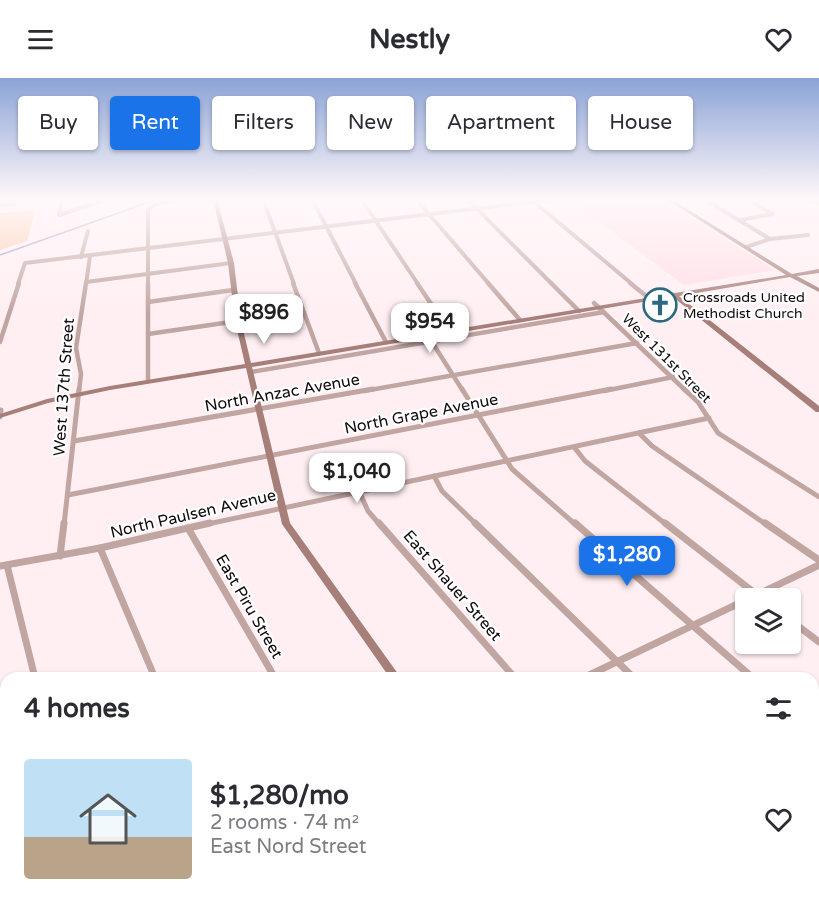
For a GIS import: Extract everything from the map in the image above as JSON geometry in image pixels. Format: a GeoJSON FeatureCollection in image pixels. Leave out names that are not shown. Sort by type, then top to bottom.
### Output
{"type":"FeatureCollection","features":[{"type":"Feature","properties":{"kind":"main road"},"geometry":{"type":"LineString","coordinates":[[731,238],[788,274],[819,290]]}},
{"type":"Feature","properties":{"kind":"main road"},"geometry":{"type":"LineString","coordinates":[[225,239],[231,263],[238,321],[286,525],[392,672]]}},
{"type":"Feature","properties":{"kind":"main road"},"geometry":{"type":"LineString","coordinates":[[0,410],[79,391],[148,379],[249,366],[318,351],[518,318],[599,308],[647,297],[819,269]]}},
{"type":"Feature","properties":{"kind":"main road"},"geometry":{"type":"LineString","coordinates":[[788,274],[819,296]]}},
{"type":"Feature","properties":{"kind":"main road"},"geometry":{"type":"LineString","coordinates":[[671,293],[819,410]]}},
{"type":"Feature","properties":{"kind":"main road"},"geometry":{"type":"LineString","coordinates":[[0,416],[79,391]]}},
{"type":"Feature","properties":{"kind":"street"},"geometry":{"type":"LineString","coordinates":[[81,257],[85,238]]}},
{"type":"Feature","properties":{"kind":"street"},"geometry":{"type":"LineString","coordinates":[[148,238],[148,379]]}},
{"type":"Feature","properties":{"kind":"street"},"geometry":{"type":"LineString","coordinates":[[0,342],[25,263],[236,238]]}},
{"type":"Feature","properties":{"kind":"street"},"geometry":{"type":"LineString","coordinates":[[278,238],[318,351]]}},
{"type":"Feature","properties":{"kind":"street"},"geometry":{"type":"LineString","coordinates":[[332,238],[385,340]]}},
{"type":"Feature","properties":{"kind":"street"},"geometry":{"type":"LineString","coordinates":[[387,238],[449,329]]}},
{"type":"Feature","properties":{"kind":"street"},"geometry":{"type":"LineString","coordinates":[[449,238],[518,318]]}},
{"type":"Feature","properties":{"kind":"street"},"geometry":{"type":"LineString","coordinates":[[506,238],[577,309]]}},
{"type":"Feature","properties":{"kind":"street"},"geometry":{"type":"LineString","coordinates":[[577,238],[647,297]]}},
{"type":"Feature","properties":{"kind":"street"},"geometry":{"type":"LineString","coordinates":[[746,247],[770,239],[795,238]]}},
{"type":"Feature","properties":{"kind":"street","name":"West 137th Street"},"geometry":{"type":"LineString","coordinates":[[60,556],[81,374],[76,348],[90,256]]}},
{"type":"Feature","properties":{"kind":"street"},"geometry":{"type":"LineString","coordinates":[[86,282],[231,263]]}},
{"type":"Feature","properties":{"kind":"street"},"geometry":{"type":"LineString","coordinates":[[148,302],[233,290]]}},
{"type":"Feature","properties":{"kind":"street"},"geometry":{"type":"LineString","coordinates":[[249,366],[432,342],[599,308]]}},
{"type":"Feature","properties":{"kind":"street","name":"West 131st Street"},"geometry":{"type":"LineString","coordinates":[[599,308],[698,402],[718,433],[819,497]]}},
{"type":"Feature","properties":{"kind":"street"},"geometry":{"type":"LineString","coordinates":[[148,334],[238,321]]}},
{"type":"Feature","properties":{"kind":"street"},"geometry":{"type":"LineString","coordinates":[[432,342],[506,461],[518,476],[746,672]]}},
{"type":"Feature","properties":{"kind":"street","name":"North Anzac Avenue"},"geometry":{"type":"LineString","coordinates":[[74,441],[637,343]]}},
{"type":"Feature","properties":{"kind":"street","name":"North Grape Avenue"},"geometry":{"type":"LineString","coordinates":[[68,495],[672,376]]}},
{"type":"Feature","properties":{"kind":"street"},"geometry":{"type":"LineString","coordinates":[[0,410],[0,416]]}},
{"type":"Feature","properties":{"kind":"street","name":"North Paulsen Avenue"},"geometry":{"type":"LineString","coordinates":[[4,566],[100,548],[282,507],[709,418]]}},
{"type":"Feature","properties":{"kind":"street"},"geometry":{"type":"LineString","coordinates":[[639,432],[652,446],[819,560]]}},
{"type":"Feature","properties":{"kind":"street"},"geometry":{"type":"LineString","coordinates":[[574,447],[585,461],[748,588]]}},
{"type":"Feature","properties":{"kind":"street"},"geometry":{"type":"LineString","coordinates":[[434,476],[441,491],[628,672]]}},
{"type":"Feature","properties":{"kind":"street","name":"East Shauer Street"},"geometry":{"type":"LineString","coordinates":[[359,491],[368,511],[510,672]]}},
{"type":"Feature","properties":{"kind":"street","name":"East Piru Street"},"geometry":{"type":"LineString","coordinates":[[189,528],[272,672]]}},
{"type":"Feature","properties":{"kind":"street"},"geometry":{"type":"LineString","coordinates":[[100,548],[153,672]]}},
{"type":"Feature","properties":{"kind":"street"},"geometry":{"type":"LineString","coordinates":[[774,588],[819,565]]}},
{"type":"Feature","properties":{"kind":"street"},"geometry":{"type":"LineString","coordinates":[[4,566],[33,672]]}},
{"type":"Feature","properties":{"kind":"street"},"geometry":{"type":"LineString","coordinates":[[595,672],[735,606]]}},
{"type":"Feature","properties":{"kind":"street"},"geometry":{"type":"LineString","coordinates":[[801,628],[819,642]]}},
{"type":"Feature","properties":{"kind":"shaded area"},"geometry":{"type":"Polygon","coordinates":[[[0,238],[28,238],[27,241],[0,250],[0,238]]]}},
{"type":"Feature","properties":{"kind":"shaded area"},"geometry":{"type":"Polygon","coordinates":[[[621,238],[723,238],[775,270],[684,285],[621,238]]]}},
{"type":"Feature","properties":{"kind":"waterway"},"geometry":{"type":"LineString","coordinates":[[0,255],[49,238]]}},
{"type":"Feature","properties":{"kind":"place","name":"Crossroads United Methodist Church"},"geometry":{"type":"Point","coordinates":[660,305]}}]}
